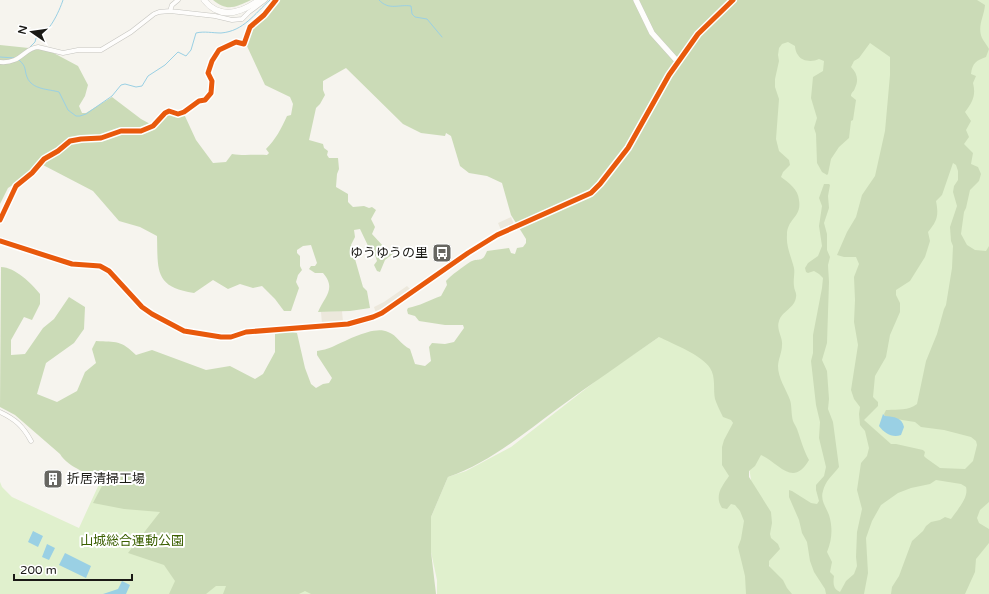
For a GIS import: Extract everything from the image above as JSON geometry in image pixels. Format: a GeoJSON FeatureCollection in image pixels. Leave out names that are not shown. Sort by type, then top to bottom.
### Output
{"type":"FeatureCollection","features":[{"type":"Feature","properties":{"kind":"street"},"geometry":{"type":"LineString","coordinates":[[170,11],[170,2],[178,0]]}},
{"type":"Feature","properties":{"kind":"street"},"geometry":{"type":"LineString","coordinates":[[204,0],[210,6],[225,13],[236,12],[247,8],[258,0]]}},
{"type":"Feature","properties":{"kind":"street"},"geometry":{"type":"LineString","coordinates":[[0,62],[16,60],[34,47],[63,53],[78,50],[101,50],[131,32],[154,14],[159,12],[170,11],[238,20],[265,0]]}},
{"type":"Feature","properties":{"kind":"street"},"geometry":{"type":"LineString","coordinates":[[0,220],[16,186],[32,173],[44,159],[58,151],[70,141],[101,138],[120,131],[141,131],[154,126],[165,113],[170,111],[178,114],[184,112],[199,101],[205,100],[211,93],[212,81],[209,78],[208,73],[212,61],[219,50],[236,42],[244,44],[250,27],[264,15],[276,0]]}},
{"type":"Feature","properties":{"kind":"street"},"geometry":{"type":"LineString","coordinates":[[636,0],[652,33],[678,62]]}},
{"type":"Feature","properties":{"kind":"street"},"geometry":{"type":"LineString","coordinates":[[0,241],[72,264],[100,266],[105,268],[113,274],[142,306],[184,331],[221,337],[231,337],[246,332],[337,325],[361,321],[382,313],[497,234],[591,193],[600,184],[628,148],[678,62],[706,25],[733,0]]}},
{"type":"Feature","properties":{"kind":"street"},"geometry":{"type":"LineString","coordinates":[[0,412],[13,418],[26,431],[30,441]]}},
{"type":"Feature","properties":{"kind":"shaded area"},"geometry":{"type":"Polygon","coordinates":[[[511,217],[514,224],[501,230],[498,223],[511,217]]]}},
{"type":"Feature","properties":{"kind":"shaded area"},"geometry":{"type":"Polygon","coordinates":[[[407,286],[411,290],[387,308],[376,313],[374,307],[407,286]]]}},
{"type":"Feature","properties":{"kind":"shaded area"},"geometry":{"type":"Polygon","coordinates":[[[342,311],[343,322],[322,324],[321,312],[342,311]]]}},
{"type":"Feature","properties":{"kind":"green space"},"geometry":{"type":"Polygon","coordinates":[[[213,0],[251,0],[241,5],[227,7],[218,4],[213,0]]]}},
{"type":"Feature","properties":{"kind":"green space"},"geometry":{"type":"Polygon","coordinates":[[[280,0],[977,0],[985,5],[980,29],[982,38],[989,49],[986,57],[980,59],[972,67],[971,74],[976,76],[973,83],[973,98],[965,112],[971,121],[966,130],[969,137],[964,144],[973,153],[971,164],[978,167],[981,174],[979,181],[970,190],[964,212],[961,234],[967,245],[975,250],[986,251],[989,246],[989,502],[980,510],[977,518],[979,523],[989,529],[989,543],[976,559],[975,572],[965,594],[891,594],[892,587],[899,576],[912,541],[931,522],[945,517],[951,519],[962,504],[966,495],[966,487],[961,484],[936,480],[930,484],[911,488],[898,493],[881,505],[872,521],[866,538],[868,573],[864,594],[826,594],[825,589],[814,572],[810,561],[807,542],[802,533],[799,520],[789,497],[789,490],[811,503],[817,504],[819,501],[816,485],[824,476],[826,467],[819,438],[820,422],[816,405],[811,361],[813,353],[813,335],[823,278],[814,271],[808,273],[806,272],[805,268],[808,263],[818,256],[822,246],[819,226],[822,206],[819,198],[824,184],[829,184],[829,208],[824,223],[827,234],[827,250],[830,257],[828,265],[829,282],[827,343],[822,360],[827,371],[829,399],[828,409],[833,422],[839,467],[826,484],[822,497],[831,525],[831,538],[827,552],[832,562],[830,572],[834,576],[835,587],[840,592],[846,581],[854,574],[857,566],[857,532],[862,509],[857,490],[861,463],[867,456],[869,448],[865,431],[860,425],[860,407],[854,399],[851,390],[858,345],[854,322],[854,277],[859,264],[856,257],[844,257],[837,255],[847,232],[856,217],[862,195],[875,176],[885,131],[890,75],[890,57],[870,43],[859,58],[854,61],[851,67],[856,74],[857,82],[851,96],[856,100],[849,138],[839,147],[831,159],[827,175],[822,172],[817,163],[816,134],[814,128],[817,118],[811,98],[813,77],[823,71],[824,61],[819,59],[811,61],[802,59],[797,53],[795,46],[788,42],[782,44],[779,48],[779,61],[775,79],[775,87],[779,99],[776,139],[779,151],[789,160],[790,165],[783,172],[781,177],[795,189],[799,200],[799,206],[797,215],[789,225],[787,235],[788,248],[794,268],[794,287],[796,296],[795,301],[783,315],[778,324],[782,345],[778,370],[790,400],[793,421],[809,460],[803,468],[792,473],[786,471],[761,455],[755,466],[749,471],[749,477],[771,512],[772,523],[770,534],[771,538],[778,544],[780,549],[769,561],[769,566],[783,580],[792,594],[746,594],[745,576],[738,547],[744,521],[740,511],[735,505],[731,504],[727,509],[722,508],[719,499],[720,491],[729,476],[722,465],[722,447],[733,423],[731,420],[723,417],[715,399],[713,375],[706,363],[687,350],[659,337],[492,456],[448,477],[431,517],[431,552],[436,594],[311,594],[305,591],[299,594],[223,594],[226,586],[216,586],[206,594],[169,594],[175,581],[164,565],[128,553],[160,512],[124,509],[93,503],[103,484],[92,476],[74,467],[15,415],[0,407],[1,267],[17,273],[28,281],[40,294],[40,304],[32,320],[24,317],[11,340],[11,355],[25,354],[43,328],[54,319],[69,297],[85,307],[84,329],[74,343],[46,363],[37,394],[57,402],[77,391],[85,372],[96,363],[92,349],[96,341],[122,344],[136,355],[152,350],[206,370],[230,366],[255,379],[263,374],[275,352],[275,334],[287,331],[297,333],[305,368],[311,384],[316,388],[323,384],[329,383],[332,378],[317,355],[317,351],[330,348],[368,332],[382,330],[391,333],[410,349],[415,364],[425,366],[431,361],[429,347],[432,343],[445,344],[454,342],[464,328],[463,325],[445,325],[419,321],[415,316],[408,314],[408,308],[441,296],[447,285],[446,281],[448,279],[470,262],[484,258],[487,251],[509,248],[511,253],[515,254],[517,248],[523,247],[526,243],[526,239],[511,215],[502,183],[487,176],[469,173],[460,166],[451,136],[446,133],[445,136],[421,133],[403,124],[346,68],[323,81],[323,90],[325,95],[316,108],[309,140],[323,144],[324,148],[328,151],[327,155],[329,158],[338,158],[339,169],[336,187],[348,194],[348,202],[353,207],[372,207],[376,210],[371,219],[375,227],[372,234],[383,246],[383,253],[387,253],[390,249],[394,253],[385,260],[380,272],[377,271],[374,265],[377,261],[375,255],[372,254],[360,229],[354,230],[355,237],[351,245],[363,287],[367,291],[370,308],[350,311],[318,312],[328,293],[329,284],[323,273],[315,273],[309,269],[317,263],[311,245],[303,246],[297,250],[297,253],[300,256],[300,266],[302,270],[298,275],[296,282],[299,288],[291,311],[284,311],[262,286],[253,288],[240,284],[228,289],[213,280],[194,293],[171,286],[161,275],[158,258],[157,236],[140,227],[119,221],[93,191],[43,165],[8,188],[0,204],[0,45],[48,50],[78,66],[88,85],[85,96],[79,106],[82,113],[86,113],[112,97],[155,128],[169,113],[177,115],[184,114],[196,140],[213,163],[226,162],[232,154],[267,155],[269,153],[266,149],[278,134],[287,116],[291,115],[293,104],[290,97],[265,85],[246,44],[253,26],[280,0]],[[953,163],[942,195],[936,201],[936,218],[928,232],[930,241],[925,257],[910,281],[896,290],[896,295],[900,303],[900,312],[890,335],[886,357],[875,376],[873,397],[878,402],[878,406],[864,420],[891,444],[923,450],[925,452],[924,456],[940,468],[965,469],[973,461],[977,445],[976,441],[971,437],[944,430],[921,427],[915,422],[885,416],[884,414],[886,410],[907,409],[917,404],[926,361],[937,334],[946,305],[952,268],[953,246],[950,227],[957,206],[953,192],[954,186],[958,180],[956,165],[953,163]]]}},
{"type":"Feature","properties":{"kind":"green space"},"geometry":{"type":"Polygon","coordinates":[[[882,0],[989,0],[989,594],[776,594],[754,501],[747,453],[758,30],[882,0]]]}},
{"type":"Feature","properties":{"kind":"green space"},"geometry":{"type":"Polygon","coordinates":[[[674,304],[727,394],[768,594],[437,594],[437,580],[431,552],[431,517],[448,477],[466,471],[511,447],[606,373],[659,337],[674,304]]]}},
{"type":"Feature","properties":{"kind":"green space","name":"山城総合運動公園"},"geometry":{"type":"Polygon","coordinates":[[[105,471],[417,594],[0,594],[0,482],[2,487],[12,497],[79,528],[105,471]]]}},
{"type":"Feature","properties":{"kind":"water"},"geometry":{"type":"Polygon","coordinates":[[[883,414],[885,416],[897,418],[901,421],[904,427],[901,435],[894,436],[881,429],[879,426],[883,414]]]}},
{"type":"Feature","properties":{"kind":"water"},"geometry":{"type":"Polygon","coordinates":[[[33,531],[43,536],[38,547],[28,542],[33,531]]]}},
{"type":"Feature","properties":{"kind":"water"},"geometry":{"type":"Polygon","coordinates":[[[47,544],[55,548],[49,560],[42,557],[47,544]]]}},
{"type":"Feature","properties":{"kind":"water"},"geometry":{"type":"Polygon","coordinates":[[[65,553],[91,566],[86,578],[59,565],[65,553]]]}},
{"type":"Feature","properties":{"kind":"water"},"geometry":{"type":"Polygon","coordinates":[[[122,581],[130,585],[126,594],[103,594],[118,589],[122,581]]]}},
{"type":"Feature","properties":{"kind":"waterway"},"geometry":{"type":"LineString","coordinates":[[30,47],[35,42],[36,38],[41,36],[49,27],[63,0]]}},
{"type":"Feature","properties":{"kind":"waterway"},"geometry":{"type":"LineString","coordinates":[[19,60],[24,66],[29,81],[37,87],[59,92],[68,110],[76,116],[80,116],[86,114],[112,96],[121,85],[125,84],[136,87],[142,86],[148,76],[165,65],[178,52],[186,56],[191,50],[196,33],[221,33],[236,29],[248,21],[270,0]]}},
{"type":"Feature","properties":{"kind":"waterway"},"geometry":{"type":"LineString","coordinates":[[379,0],[390,6],[411,6],[412,14],[415,17],[427,19],[442,37]]}},
{"type":"Feature","properties":{"kind":"waterway"},"geometry":{"type":"LineString","coordinates":[[0,57],[14,58]]}},
{"type":"Feature","properties":{"kind":"cycle path"},"geometry":{"type":"LineString","coordinates":[[0,220],[16,186],[32,173],[44,159],[58,151],[70,141],[101,138],[121,131],[141,131],[153,126],[165,113],[169,111],[178,114],[184,112],[199,101],[205,100],[211,93],[212,81],[208,73],[212,61],[219,50],[236,42],[244,44],[250,27],[264,15],[276,0]]}},
{"type":"Feature","properties":{"kind":"cycle path"},"geometry":{"type":"LineString","coordinates":[[0,241],[72,264],[100,266],[109,271],[142,307],[184,331],[221,337],[231,337],[246,332],[348,324],[373,317],[382,313],[468,253],[497,235],[591,193],[600,184],[628,148],[669,75],[698,34],[733,0]]}},
{"type":"Feature","properties":{"kind":"place","name":"ゆうゆうの里"},"geometry":{"type":"Point","coordinates":[442,253]}},
{"type":"Feature","properties":{"kind":"place","name":"折居清掃工場"},"geometry":{"type":"Point","coordinates":[53,479]}}]}
